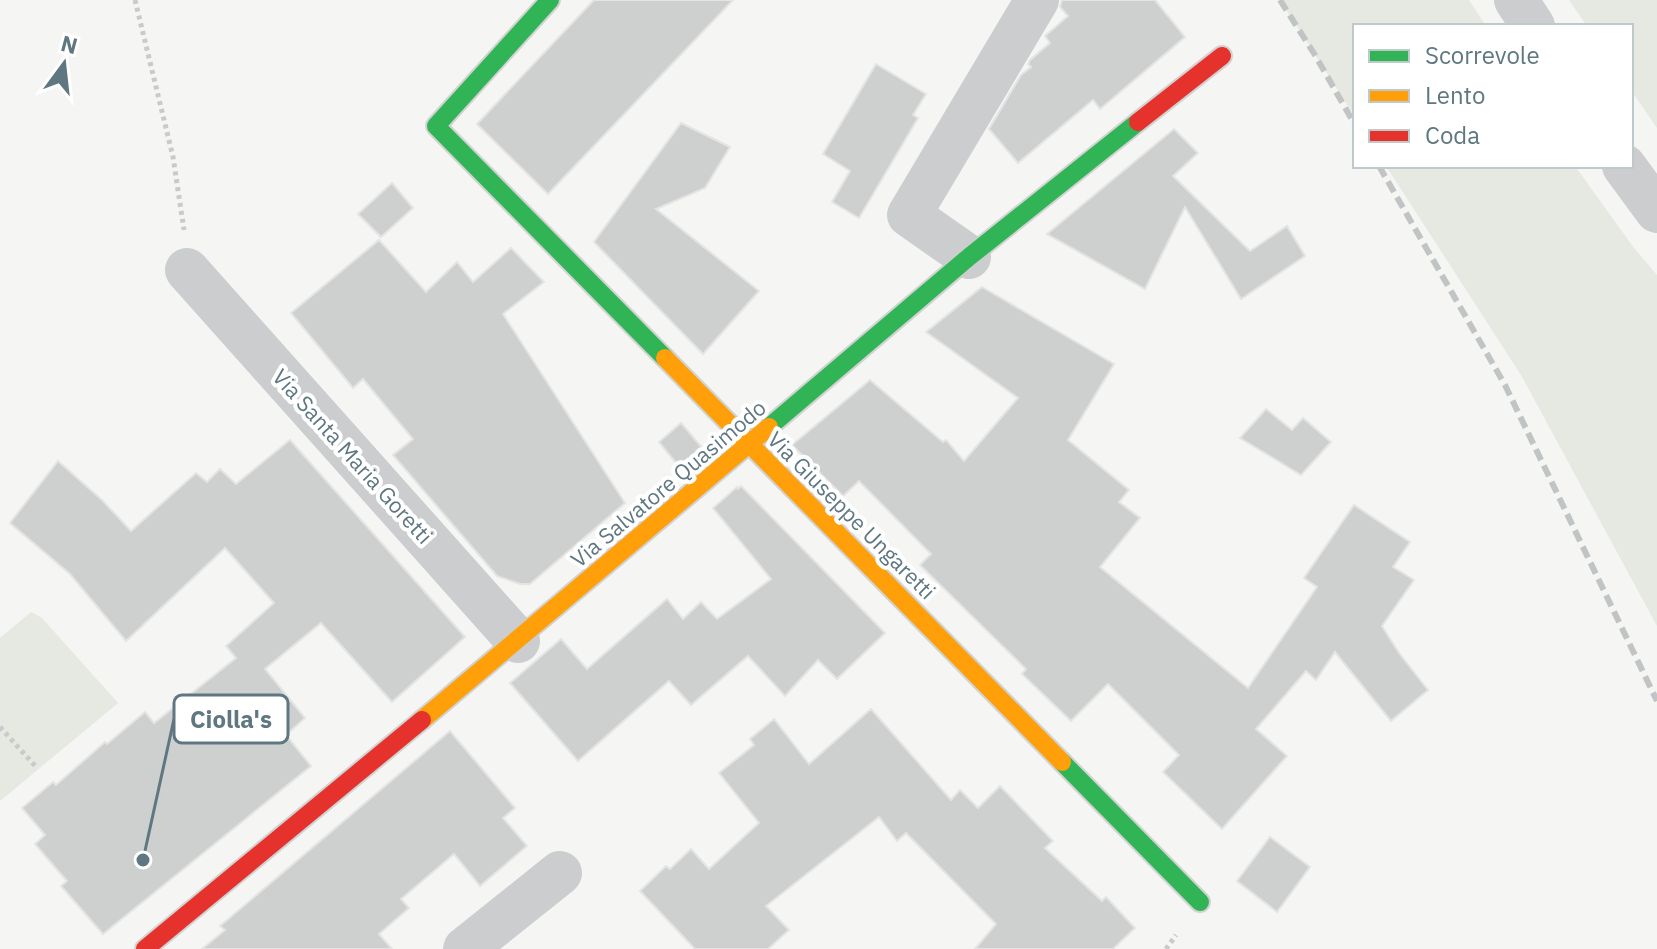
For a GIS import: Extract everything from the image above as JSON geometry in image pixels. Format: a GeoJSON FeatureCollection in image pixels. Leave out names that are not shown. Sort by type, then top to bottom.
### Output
{"type":"FeatureCollection","features":[{"type":"Feature","properties":{"kind":"street","name":"Via Giuseppe Ungaretti"},"geometry":{"type":"LineString","coordinates":[[550,0],[436,126],[1200,902]]}},
{"type":"Feature","properties":{"kind":"street"},"geometry":{"type":"LineString","coordinates":[[969,257],[909,215],[1037,0]]}},
{"type":"Feature","properties":{"kind":"street"},"geometry":{"type":"LineString","coordinates":[[1516,0],[1532,24]]}},
{"type":"Feature","properties":{"kind":"street","name":"Via Salvatore Quasimodo"},"geometry":{"type":"LineString","coordinates":[[145,949],[518,641],[969,257],[1222,56]]}},
{"type":"Feature","properties":{"kind":"street"},"geometry":{"type":"LineString","coordinates":[[1625,168],[1657,211]]}},
{"type":"Feature","properties":{"kind":"street","name":"Via Santa Maria Goretti"},"geometry":{"type":"LineString","coordinates":[[187,270],[518,641]]}},
{"type":"Feature","properties":{"kind":"street"},"geometry":{"type":"LineString","coordinates":[[465,949],[560,873]]}},
{"type":"Feature","properties":{"kind":"path"},"geometry":{"type":"LineString","coordinates":[[135,0],[173,157],[187,270]]}},
{"type":"Feature","properties":{"kind":"path"},"geometry":{"type":"LineString","coordinates":[[0,727],[37,768]]}},
{"type":"Feature","properties":{"kind":"shaded area"},"geometry":{"type":"Polygon","coordinates":[[[1280,0],[1469,0],[1485,24],[1353,24],[1353,114],[1280,0]]]}},
{"type":"Feature","properties":{"kind":"shaded area"},"geometry":{"type":"Polygon","coordinates":[[[1569,0],[1657,0],[1657,128],[1633,93],[1633,24],[1586,24],[1569,0]]]}},
{"type":"Feature","properties":{"kind":"shaded area"},"geometry":{"type":"Polygon","coordinates":[[[1387,168],[1576,168],[1657,275],[1657,626],[1521,375],[1387,168]]]}},
{"type":"Feature","properties":{"kind":"shaded area"},"geometry":{"type":"Polygon","coordinates":[[[31,612],[42,618],[118,703],[0,801],[0,638],[31,612]]]}},
{"type":"Feature","properties":{"kind":"building"},"geometry":{"type":"Polygon","coordinates":[[[594,0],[733,0],[548,194],[477,124],[594,0]]]}},
{"type":"Feature","properties":{"kind":"building"},"geometry":{"type":"Polygon","coordinates":[[[1062,0],[1155,0],[1185,37],[1100,109],[1093,100],[1018,163],[989,129],[1021,75],[1031,67],[1028,64],[1030,60],[1050,43],[1045,36],[1068,16],[1060,7],[1062,0]]]}},
{"type":"Feature","properties":{"kind":"building"},"geometry":{"type":"Polygon","coordinates":[[[876,64],[926,94],[913,115],[918,118],[859,218],[832,202],[850,171],[823,154],[876,64]]]}},
{"type":"Feature","properties":{"kind":"building"},"geometry":{"type":"Polygon","coordinates":[[[681,123],[730,147],[705,188],[656,209],[759,291],[703,354],[594,242],[681,123]]]}},
{"type":"Feature","properties":{"kind":"building"},"geometry":{"type":"Polygon","coordinates":[[[1174,129],[1198,153],[1173,176],[1250,251],[1287,226],[1305,256],[1241,299],[1185,207],[1145,289],[1047,234],[1174,129]]]}},
{"type":"Feature","properties":{"kind":"building"},"geometry":{"type":"Polygon","coordinates":[[[392,183],[413,208],[381,237],[358,214],[392,183]]]}},
{"type":"Feature","properties":{"kind":"building"},"geometry":{"type":"Polygon","coordinates":[[[379,240],[426,292],[457,262],[473,282],[511,248],[544,282],[503,314],[625,503],[530,584],[497,576],[393,455],[413,439],[363,379],[353,388],[291,313],[379,240]]]}},
{"type":"Feature","properties":{"kind":"building"},"geometry":{"type":"Polygon","coordinates":[[[982,287],[1114,364],[1068,440],[1129,490],[1119,502],[1140,518],[1100,567],[1248,688],[1317,587],[1304,578],[1354,505],[1410,542],[1393,567],[1414,580],[1382,626],[1428,690],[1391,721],[1335,652],[1316,680],[1306,671],[1256,729],[1287,756],[1222,829],[1163,772],[1179,755],[1108,684],[1071,721],[1022,674],[1026,669],[920,565],[931,554],[859,481],[843,496],[792,445],[870,380],[943,442],[946,440],[964,461],[1018,398],[926,332],[982,287]]]}},
{"type":"Feature","properties":{"kind":"building"},"geometry":{"type":"Polygon","coordinates":[[[1266,409],[1292,430],[1303,418],[1331,442],[1301,475],[1240,438],[1266,409]]]}},
{"type":"Feature","properties":{"kind":"building"},"geometry":{"type":"Polygon","coordinates":[[[681,423],[704,450],[681,469],[659,442],[681,423]]]}},
{"type":"Feature","properties":{"kind":"building"},"geometry":{"type":"Polygon","coordinates":[[[290,440],[465,637],[392,702],[321,623],[265,669],[305,718],[286,735],[311,766],[103,934],[61,886],[67,881],[35,844],[45,835],[22,808],[53,782],[56,785],[145,712],[154,723],[236,658],[226,646],[274,603],[225,548],[126,641],[70,574],[10,523],[58,461],[131,531],[196,473],[207,482],[220,469],[236,484],[290,440]]]}},
{"type":"Feature","properties":{"kind":"building"},"geometry":{"type":"Polygon","coordinates":[[[741,486],[885,633],[837,679],[818,660],[785,696],[748,656],[691,705],[669,681],[578,761],[510,683],[561,639],[587,669],[667,599],[683,619],[701,602],[717,619],[771,579],[713,508],[741,486]]]}},
{"type":"Feature","properties":{"kind":"building"},"geometry":{"type":"Polygon","coordinates":[[[871,709],[951,800],[960,790],[978,808],[1000,786],[1053,841],[1045,848],[1102,901],[1106,897],[1135,928],[1113,949],[975,949],[996,924],[906,833],[897,841],[879,817],[766,906],[789,930],[768,949],[695,949],[640,891],[666,866],[670,869],[691,849],[709,869],[759,823],[719,773],[754,745],[750,739],[774,719],[809,764],[871,709]]]}},
{"type":"Feature","properties":{"kind":"building"},"geometry":{"type":"Polygon","coordinates":[[[450,731],[515,808],[503,818],[527,846],[480,886],[454,854],[401,899],[409,908],[379,934],[392,949],[202,949],[225,930],[220,926],[450,731]]]}},
{"type":"Feature","properties":{"kind":"building"},"geometry":{"type":"Polygon","coordinates":[[[1270,837],[1310,867],[1277,912],[1237,881],[1270,837]]]}},
{"type":"Feature","properties":{"kind":"railway"},"geometry":{"type":"LineString","coordinates":[[1280,0],[1353,122]]}},
{"type":"Feature","properties":{"kind":"railway"},"geometry":{"type":"LineString","coordinates":[[1380,168],[1505,385],[1657,701]]}},
{"type":"Feature","properties":{"kind":"traffic: fast"},"geometry":{"type":"LineString","coordinates":[[550,0],[436,126],[665,358]]}},
{"type":"Feature","properties":{"kind":"traffic: fast"},"geometry":{"type":"LineString","coordinates":[[769,427],[969,257],[1138,122]]}},
{"type":"Feature","properties":{"kind":"traffic: fast"},"geometry":{"type":"LineString","coordinates":[[1062,762],[1200,902]]}},
{"type":"Feature","properties":{"kind":"traffic: slow"},"geometry":{"type":"LineString","coordinates":[[665,358],[1062,762]]}},
{"type":"Feature","properties":{"kind":"traffic: slow"},"geometry":{"type":"LineString","coordinates":[[422,720],[769,427]]}},
{"type":"Feature","properties":{"kind":"traffic: jam"},"geometry":{"type":"LineString","coordinates":[[1138,122],[1222,56]]}},
{"type":"Feature","properties":{"kind":"traffic: jam"},"geometry":{"type":"LineString","coordinates":[[145,949],[422,720]]}},
{"type":"Feature","properties":{"kind":"place","name":"Ciolla's"},"geometry":{"type":"Point","coordinates":[143,860]}}]}
